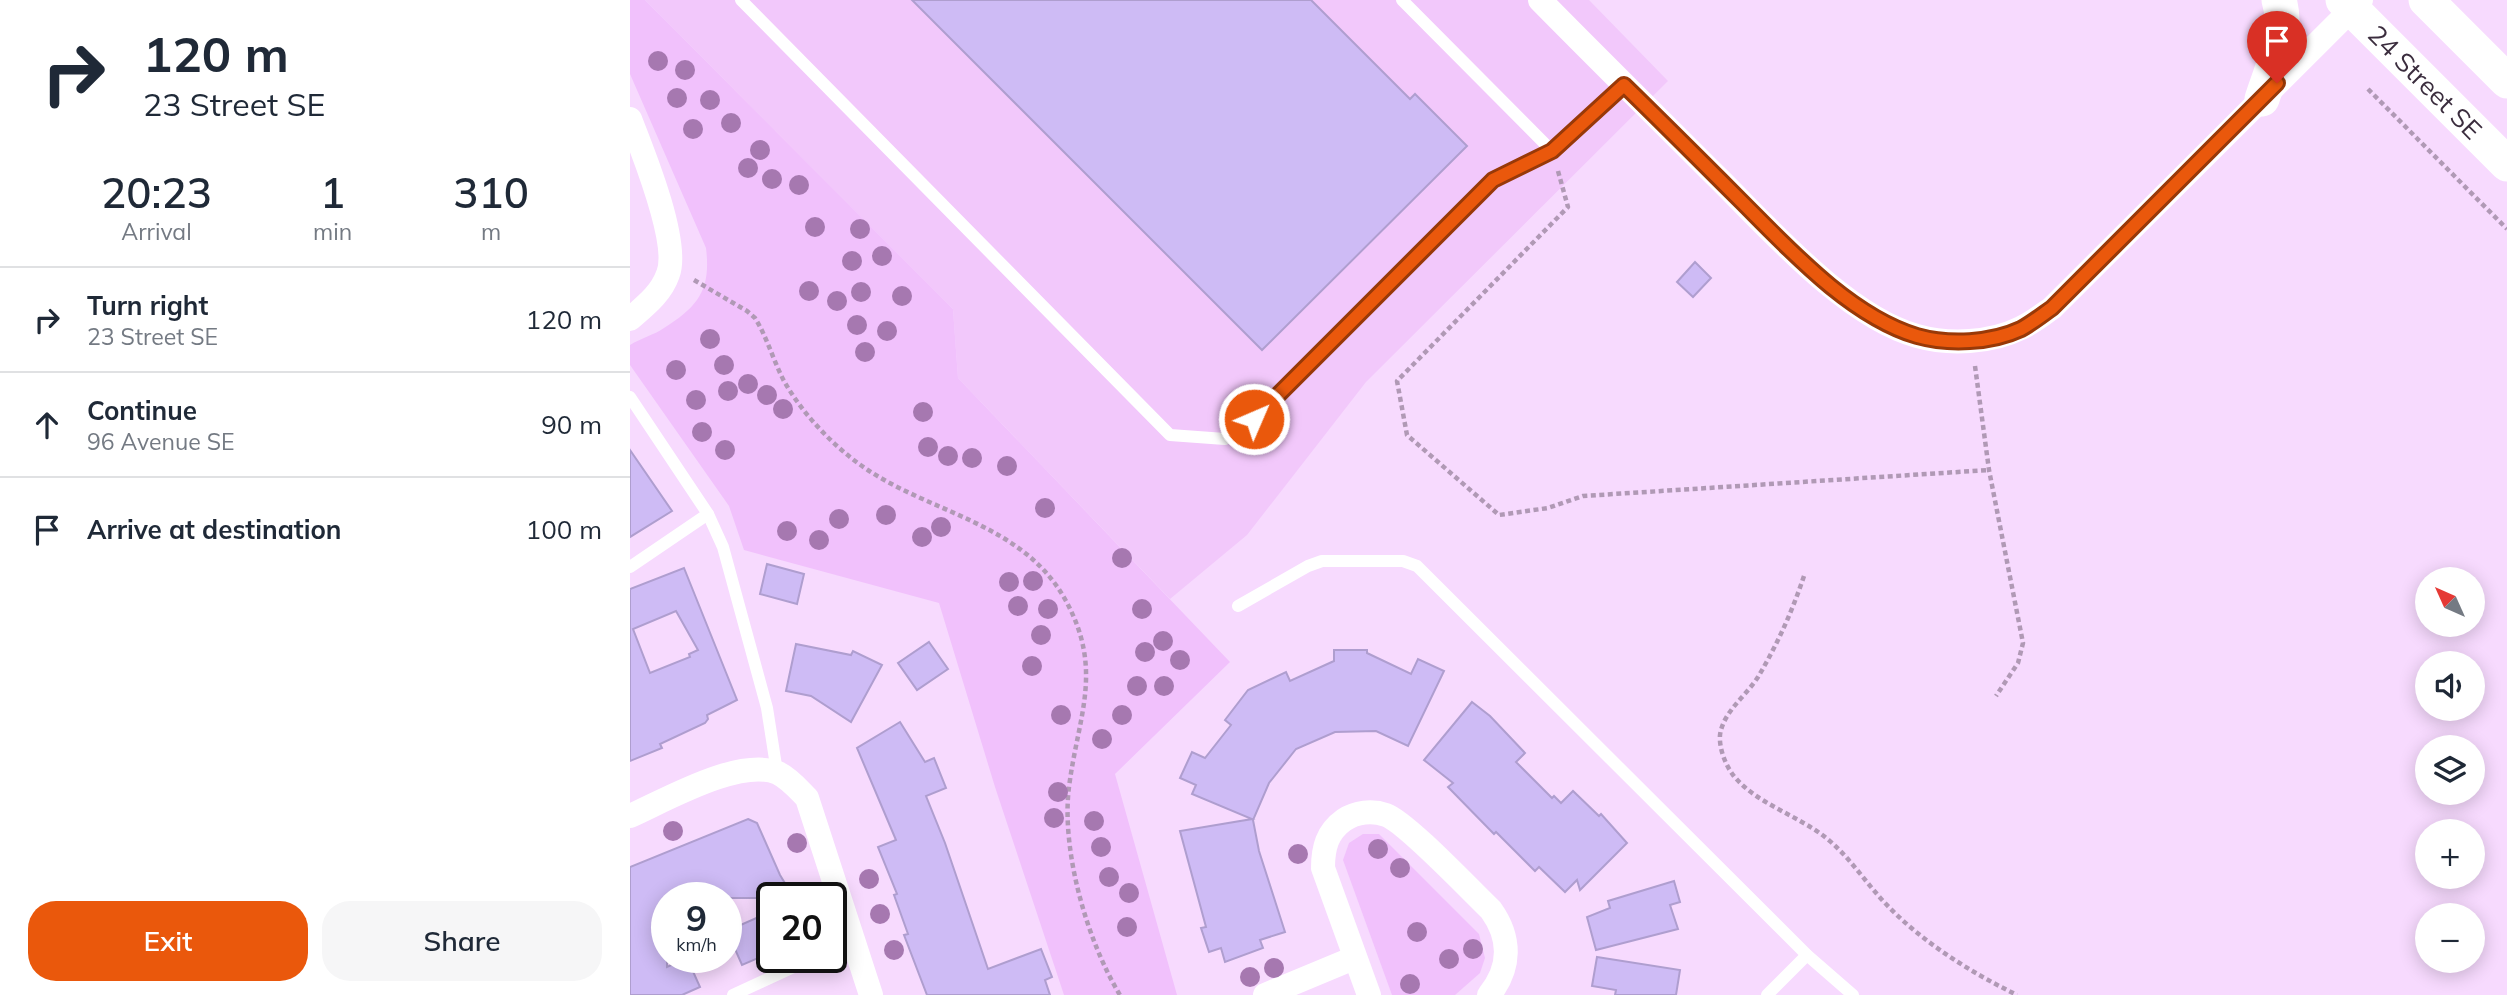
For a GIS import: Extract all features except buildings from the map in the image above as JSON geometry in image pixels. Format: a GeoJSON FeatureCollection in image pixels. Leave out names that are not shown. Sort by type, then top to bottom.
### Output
{"type":"FeatureCollection","features":[{"type":"Feature","properties":{"kind":"main road"},"geometry":{"type":"LineString","coordinates":[[2262,99],[2280,45],[2282,9],[2279,0]]}},
{"type":"Feature","properties":{"kind":"main road"},"geometry":{"type":"LineString","coordinates":[[2426,0],[2507,81]]}},
{"type":"Feature","properties":{"kind":"main road","name":"24 Street SE"},"geometry":{"type":"LineString","coordinates":[[2352,3],[2507,164]]}},
{"type":"Feature","properties":{"kind":"street"},"geometry":{"type":"LineString","coordinates":[[1539,0],[1799,258],[1847,298],[1889,325],[1917,336],[1972,341],[1997,337],[2022,328],[2052,308],[2262,99],[2352,3]]}},
{"type":"Feature","properties":{"kind":"street"},"geometry":{"type":"LineString","coordinates":[[630,119],[667,228],[672,255],[661,290],[630,319]]}},
{"type":"Feature","properties":{"kind":"street"},"geometry":{"type":"LineString","coordinates":[[630,816],[730,772],[750,769],[777,772],[793,782],[807,798],[827,882]]}},
{"type":"Feature","properties":{"kind":"street"},"geometry":{"type":"LineString","coordinates":[[1369,995],[1323,868],[1322,855],[1332,831],[1342,821],[1352,816],[1374,812],[1396,819],[1491,911],[1501,924],[1507,941],[1507,957],[1501,977],[1489,995]]}},
{"type":"Feature","properties":{"kind":"street"},"geometry":{"type":"LineString","coordinates":[[847,954],[870,995]]}},
{"type":"Feature","properties":{"kind":"street"},"geometry":{"type":"LineString","coordinates":[[1265,995],[1354,958]]}},
{"type":"Feature","properties":{"kind":"lane"},"geometry":{"type":"LineString","coordinates":[[741,0],[1170,435],[1226,439],[1254,419],[1493,180],[1552,151],[1624,85]]}},
{"type":"Feature","properties":{"kind":"lane"},"geometry":{"type":"LineString","coordinates":[[1402,0],[1552,151]]}},
{"type":"Feature","properties":{"kind":"lane"},"geometry":{"type":"LineString","coordinates":[[630,397],[708,514],[723,547],[767,708],[777,772]]}},
{"type":"Feature","properties":{"kind":"lane"},"geometry":{"type":"LineString","coordinates":[[630,567],[708,514]]}},
{"type":"Feature","properties":{"kind":"lane"},"geometry":{"type":"LineString","coordinates":[[1238,606],[1308,566],[1322,561],[1403,561],[1417,566],[1807,955],[1853,995]]}},
{"type":"Feature","properties":{"kind":"lane"},"geometry":{"type":"LineString","coordinates":[[1767,995],[1807,955]]}},
{"type":"Feature","properties":{"kind":"lane"},"geometry":{"type":"LineString","coordinates":[[733,995],[780,973]]}},
{"type":"Feature","properties":{"kind":"path"},"geometry":{"type":"LineString","coordinates":[[2368,89],[2507,229]]}},
{"type":"Feature","properties":{"kind":"path"},"geometry":{"type":"LineString","coordinates":[[1552,151],[1567,207],[1397,381],[1407,435],[1499,515],[1548,508],[1583,496],[1989,470]]}},
{"type":"Feature","properties":{"kind":"path"},"geometry":{"type":"LineString","coordinates":[[670,268],[709,287],[755,318],[785,382],[808,414],[840,449],[885,482],[1006,537],[1043,569],[1065,600],[1084,646],[1088,676],[1068,788],[1067,823],[1073,869],[1108,976],[1120,995]]}},
{"type":"Feature","properties":{"kind":"path"},"geometry":{"type":"LineString","coordinates":[[1972,341],[1989,470],[2023,643],[2018,663],[1996,696]]}},
{"type":"Feature","properties":{"kind":"path"},"geometry":{"type":"LineString","coordinates":[[1804,576],[1792,611],[1772,653],[1756,680],[1725,719],[1720,735],[1725,761],[1733,775],[1746,788],[1825,837],[1858,869],[1887,905],[1936,946],[1982,978],[2017,995]]}},
{"type":"Feature","properties":{"kind":"shaded area"},"geometry":{"type":"Polygon","coordinates":[[[630,0],[645,0],[953,309],[958,378],[1230,662],[1115,774],[1177,995],[1064,995],[995,787],[939,603],[744,550],[729,506],[630,365],[630,345],[664,328],[694,304],[704,286],[707,262],[706,248],[630,74],[630,0]]]}},
{"type":"Feature","properties":{"kind":"shaded area"},"geometry":{"type":"Polygon","coordinates":[[[645,0],[1589,0],[1668,81],[1366,382],[1247,535],[1170,599],[958,378],[953,309],[645,0]]]}},
{"type":"Feature","properties":{"kind":"shaded area"},"geometry":{"type":"Polygon","coordinates":[[[1363,834],[1379,834],[1479,934],[1485,958],[1480,973],[1455,995],[1392,995],[1343,860],[1349,843],[1363,834]]]}},
{"type":"Feature","properties":{"kind":"route"},"geometry":{"type":"LineString","coordinates":[[1254,419],[1493,180],[1552,151],[1624,85],[1799,258],[1847,298],[1889,325],[1917,336],[1972,341],[1997,337],[2022,328],[2052,308],[2277,83]]}}]}
